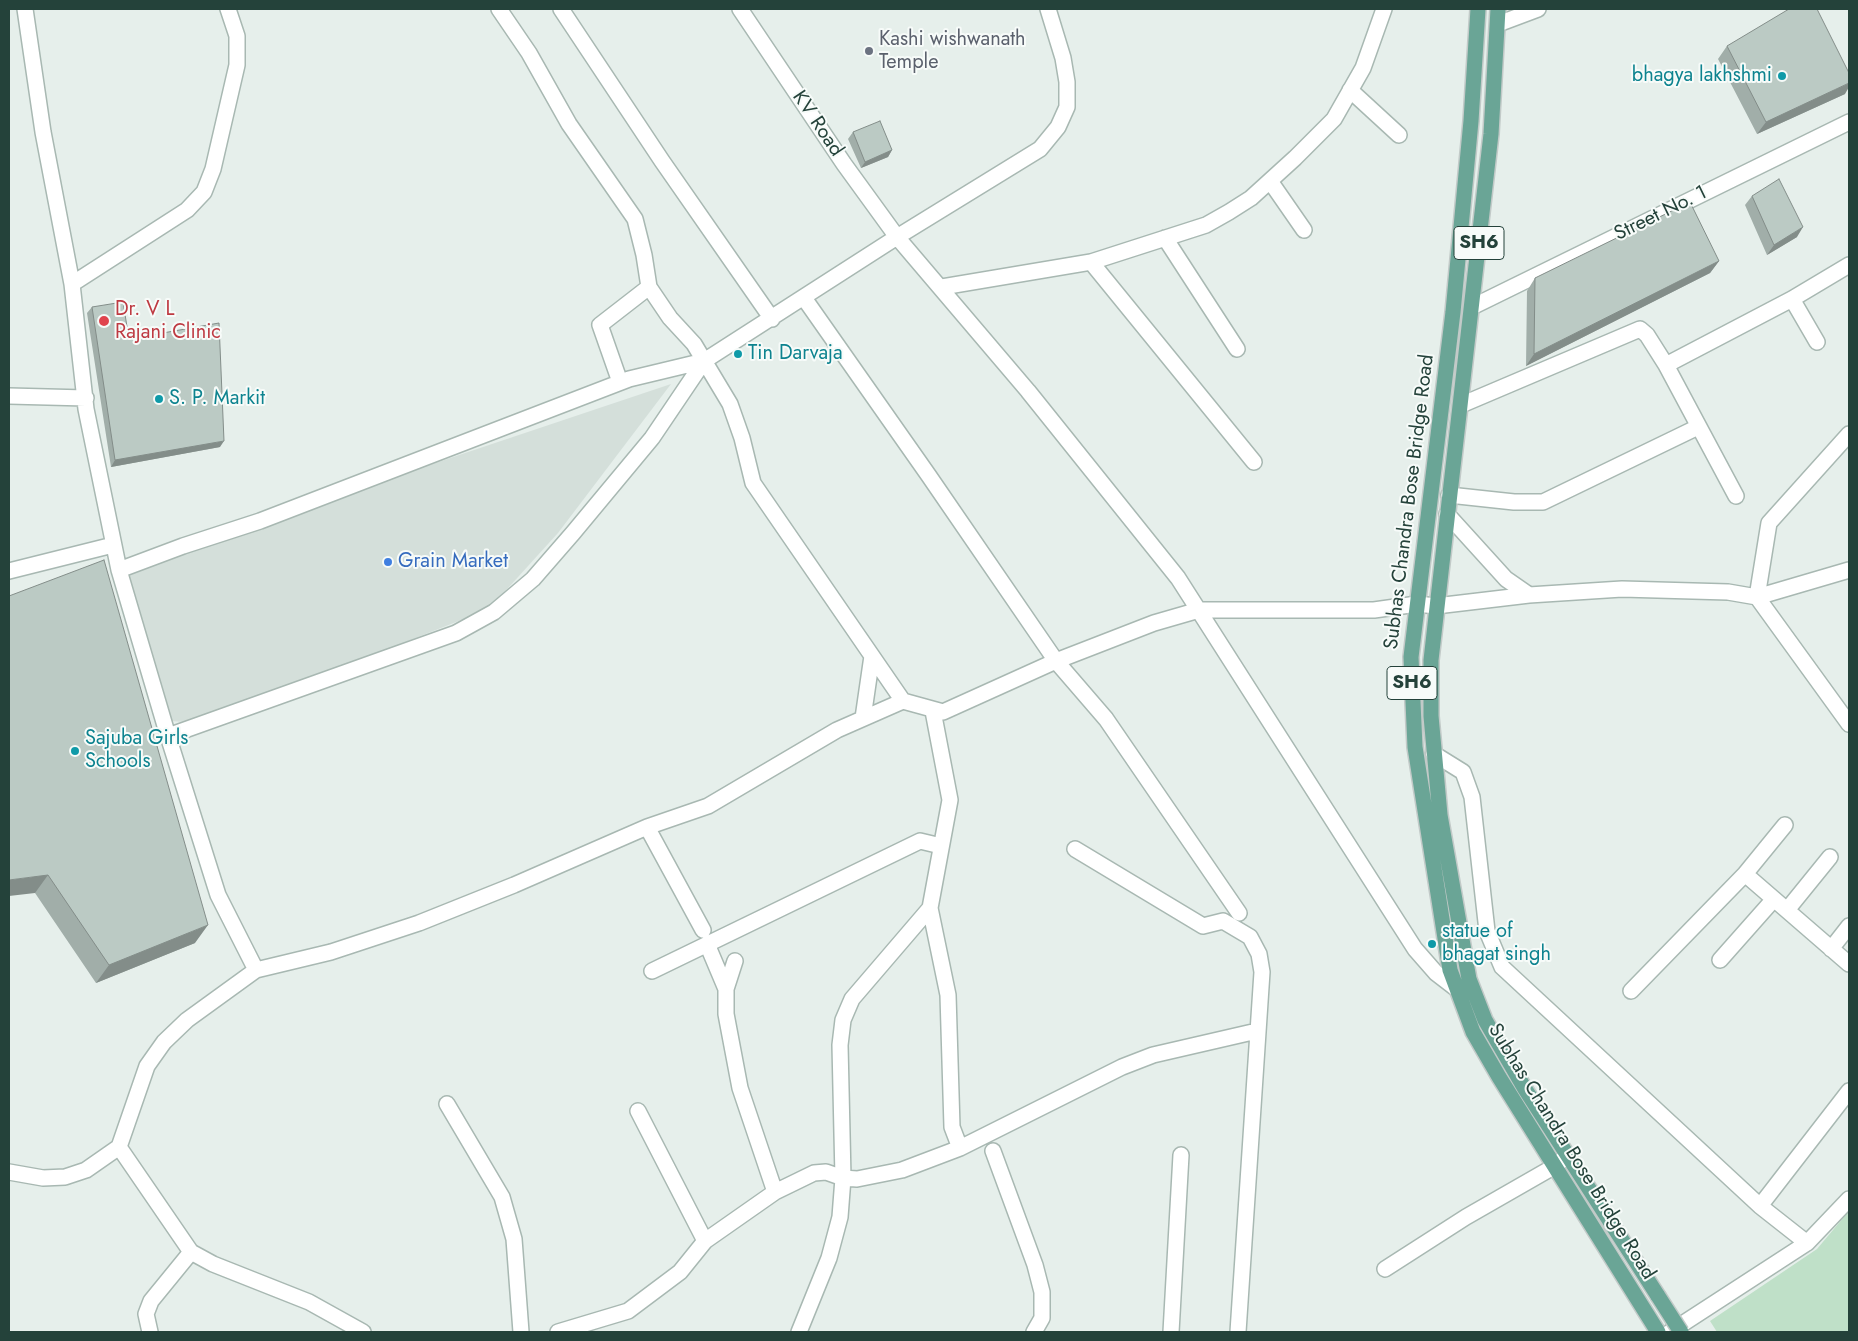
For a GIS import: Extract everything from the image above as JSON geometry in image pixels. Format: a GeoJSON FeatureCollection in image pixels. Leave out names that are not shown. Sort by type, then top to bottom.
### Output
{"type":"FeatureCollection","features":[{"type":"Feature","properties":{"kind":"main road","name":"Subhas Chandra Bose Bridge Road"},"geometry":{"type":"LineString","coordinates":[[1478,9],[1471,121],[1453,312],[1411,657],[1415,748],[1442,927],[1456,990],[1478,1039],[1658,1332]]}},
{"type":"Feature","properties":{"kind":"main road","name":"Subhas Chandra Bose Bridge Road"},"geometry":{"type":"LineString","coordinates":[[1498,16],[1491,134],[1431,660],[1431,716],[1442,825],[1469,979],[1485,1020],[1524,1089],[1681,1332]]}},
{"type":"Feature","properties":{"kind":"street"},"geometry":{"type":"LineString","coordinates":[[25,9],[43,132],[72,284],[86,398],[119,570],[218,895],[256,970]]}},
{"type":"Feature","properties":{"kind":"street"},"geometry":{"type":"LineString","coordinates":[[72,284],[187,210],[204,192],[213,169],[237,64],[237,36],[228,9]]}},
{"type":"Feature","properties":{"kind":"street"},"geometry":{"type":"LineString","coordinates":[[499,9],[529,53],[569,124],[635,219],[649,287],[670,318],[694,344],[730,404],[742,438],[753,484],[903,702]]}},
{"type":"Feature","properties":{"kind":"street"},"geometry":{"type":"LineString","coordinates":[[561,9],[684,194],[772,319]]}},
{"type":"Feature","properties":{"kind":"street","name":"KV Road"},"geometry":{"type":"LineString","coordinates":[[740,9],[844,164],[897,237],[942,287],[1178,578],[1415,949],[1436,973],[1456,990],[1477,1001]]}},
{"type":"Feature","properties":{"kind":"street"},"geometry":{"type":"LineString","coordinates":[[119,570],[183,546],[270,518],[620,382],[704,361],[897,237],[1040,149],[1058,127],[1067,107],[1067,82],[1048,9]]}},
{"type":"Feature","properties":{"kind":"street"},"geometry":{"type":"LineString","coordinates":[[942,287],[1090,262],[1206,225],[1251,198],[1334,119],[1363,68],[1384,9]]}},
{"type":"Feature","properties":{"kind":"street"},"geometry":{"type":"LineString","coordinates":[[1498,16],[1538,9]]}},
{"type":"Feature","properties":{"kind":"street"},"geometry":{"type":"LineString","coordinates":[[1350,90],[1399,135]]}},
{"type":"Feature","properties":{"kind":"street","name":"Street No. 1"},"geometry":{"type":"LineString","coordinates":[[1472,306],[1849,122]]}},
{"type":"Feature","properties":{"kind":"street"},"geometry":{"type":"LineString","coordinates":[[1270,181],[1304,230]]}},
{"type":"Feature","properties":{"kind":"street"},"geometry":{"type":"LineString","coordinates":[[1165,238],[1237,349]]}},
{"type":"Feature","properties":{"kind":"street"},"geometry":{"type":"LineString","coordinates":[[1090,262],[1254,462]]}},
{"type":"Feature","properties":{"kind":"street"},"geometry":{"type":"LineString","coordinates":[[1666,365],[1792,299],[1849,265]]}},
{"type":"Feature","properties":{"kind":"street"},"geometry":{"type":"LineString","coordinates":[[620,382],[600,325],[649,287]]}},
{"type":"Feature","properties":{"kind":"street"},"geometry":{"type":"LineString","coordinates":[[804,298],[930,476],[1056,661],[1106,719],[1239,913]]}},
{"type":"Feature","properties":{"kind":"street"},"geometry":{"type":"LineString","coordinates":[[1792,299],[1817,342]]}},
{"type":"Feature","properties":{"kind":"street"},"geometry":{"type":"LineString","coordinates":[[1461,405],[1640,330],[1647,334],[1666,365],[1736,496]]}},
{"type":"Feature","properties":{"kind":"street"},"geometry":{"type":"LineString","coordinates":[[168,736],[456,633],[494,612],[533,579],[574,533],[652,438],[704,361]]}},
{"type":"Feature","properties":{"kind":"street"},"geometry":{"type":"LineString","coordinates":[[9,396],[86,398]]}},
{"type":"Feature","properties":{"kind":"street"},"geometry":{"type":"LineString","coordinates":[[1449,495],[1514,502],[1543,502],[1698,427]]}},
{"type":"Feature","properties":{"kind":"street"},"geometry":{"type":"LineString","coordinates":[[1849,434],[1769,523],[1756,597],[1849,724]]}},
{"type":"Feature","properties":{"kind":"street"},"geometry":{"type":"LineString","coordinates":[[1447,514],[1506,579],[1529,595]]}},
{"type":"Feature","properties":{"kind":"street"},"geometry":{"type":"LineString","coordinates":[[9,571],[113,545]]}},
{"type":"Feature","properties":{"kind":"street"},"geometry":{"type":"LineString","coordinates":[[9,1172],[43,1178],[65,1176],[86,1170],[119,1147],[147,1066],[164,1042],[187,1020],[256,970],[331,952],[419,923],[514,885],[647,827],[708,806],[837,730],[903,702],[943,712],[1056,661],[1154,623],[1198,610],[1374,610],[1416,604],[1436,606],[1529,595],[1622,589],[1728,592],[1756,597],[1849,570]]}},
{"type":"Feature","properties":{"kind":"street"},"geometry":{"type":"LineString","coordinates":[[863,718],[872,656]]}},
{"type":"Feature","properties":{"kind":"street"},"geometry":{"type":"LineString","coordinates":[[933,711],[950,800],[930,908],[948,996],[952,1127],[960,1148]]}},
{"type":"Feature","properties":{"kind":"street"},"geometry":{"type":"LineString","coordinates":[[1434,754],[1464,772],[1472,797],[1487,931],[1502,967],[1760,1206],[1807,1243]]}},
{"type":"Feature","properties":{"kind":"street"},"geometry":{"type":"LineString","coordinates":[[1631,991],[1745,874],[1785,825]]}},
{"type":"Feature","properties":{"kind":"street"},"geometry":{"type":"LineString","coordinates":[[647,827],[705,937],[726,989]]}},
{"type":"Feature","properties":{"kind":"street"},"geometry":{"type":"LineString","coordinates":[[652,971],[705,937],[920,841],[941,846]]}},
{"type":"Feature","properties":{"kind":"street"},"geometry":{"type":"LineString","coordinates":[[1075,849],[1203,926],[1223,921],[1250,937],[1258,954],[1262,972],[1238,1332]]}},
{"type":"Feature","properties":{"kind":"street"},"geometry":{"type":"LineString","coordinates":[[1787,910],[1830,857]]}},
{"type":"Feature","properties":{"kind":"street"},"geometry":{"type":"LineString","coordinates":[[1745,874],[1849,964]]}},
{"type":"Feature","properties":{"kind":"street"},"geometry":{"type":"LineString","coordinates":[[1720,960],[1774,899]]}},
{"type":"Feature","properties":{"kind":"street"},"geometry":{"type":"LineString","coordinates":[[799,1332],[836,1237],[842,1178],[840,1045],[843,1020],[852,1000],[930,908]]}},
{"type":"Feature","properties":{"kind":"street"},"geometry":{"type":"LineString","coordinates":[[1831,948],[1849,926]]}},
{"type":"Feature","properties":{"kind":"street"},"geometry":{"type":"LineString","coordinates":[[735,961],[726,989],[726,1014],[740,1088],[775,1192]]}},
{"type":"Feature","properties":{"kind":"street"},"geometry":{"type":"LineString","coordinates":[[558,1332],[628,1310],[680,1272],[705,1240],[775,1192],[821,1172],[842,1178],[870,1178],[902,1170],[960,1148],[1122,1067],[1153,1055],[1257,1031]]}},
{"type":"Feature","properties":{"kind":"street"},"geometry":{"type":"LineString","coordinates":[[1760,1206],[1849,1091]]}},
{"type":"Feature","properties":{"kind":"street"},"geometry":{"type":"LineString","coordinates":[[448,1104],[502,1197],[514,1239],[521,1332]]}},
{"type":"Feature","properties":{"kind":"street"},"geometry":{"type":"LineString","coordinates":[[638,1111],[705,1240]]}},
{"type":"Feature","properties":{"kind":"street"},"geometry":{"type":"LineString","coordinates":[[119,1147],[191,1252],[213,1264],[309,1302],[363,1332]]}},
{"type":"Feature","properties":{"kind":"street"},"geometry":{"type":"LineString","coordinates":[[992,1151],[1035,1265],[1042,1292],[1042,1318],[1034,1332]]}},
{"type":"Feature","properties":{"kind":"street"},"geometry":{"type":"LineString","coordinates":[[1171,1332],[1181,1155]]}},
{"type":"Feature","properties":{"kind":"street"},"geometry":{"type":"LineString","coordinates":[[1385,1269],[1466,1217],[1555,1166],[1568,1155]]}},
{"type":"Feature","properties":{"kind":"street"},"geometry":{"type":"LineString","coordinates":[[1670,1332],[1807,1243],[1849,1199]]}},
{"type":"Feature","properties":{"kind":"street"},"geometry":{"type":"LineString","coordinates":[[150,1332],[146,1314],[151,1301],[191,1252]]}},
{"type":"Feature","properties":{"kind":"shaded area","name":"Grain Market"},"geometry":{"type":"Polygon","coordinates":[[[671,384],[558,533],[489,609],[261,699],[184,722],[170,721],[116,570],[671,384]]]}},
{"type":"Feature","properties":{"kind":"green space"},"geometry":{"type":"Polygon","coordinates":[[[1849,1211],[1849,1332],[1717,1332],[1710,1321],[1817,1249],[1849,1211]]]}},
{"type":"Feature","properties":{"kind":"building","name":"bhagya lakhshmi"},"geometry":{"type":"Polygon","coordinates":[[[1789,9],[1817,9],[1849,73],[1849,83],[1766,122],[1727,46],[1789,9]]]}},
{"type":"Feature","properties":{"kind":"building"},"geometry":{"type":"Polygon","coordinates":[[[880,121],[892,150],[865,162],[853,132],[880,121]]]}},
{"type":"Feature","properties":{"kind":"building"},"geometry":{"type":"Polygon","coordinates":[[[1779,179],[1803,227],[1774,245],[1752,196],[1779,179]]]}},
{"type":"Feature","properties":{"kind":"building"},"geometry":{"type":"Polygon","coordinates":[[[1690,202],[1719,261],[1534,354],[1535,278],[1690,202]]]}},
{"type":"Feature","properties":{"kind":"building","name":"S. P. Markit"},"geometry":{"type":"Polygon","coordinates":[[[123,302],[129,339],[219,323],[224,441],[115,460],[92,307],[123,302]]]}},
{"type":"Feature","properties":{"kind":"building","name":"Sajuba Girls Schools"},"geometry":{"type":"Polygon","coordinates":[[[104,560],[208,925],[109,965],[48,875],[9,880],[9,596],[104,560]]]}},
{"type":"Feature","properties":{"kind":"place","name":"Kashi wishwanath Temple"},"geometry":{"type":"Point","coordinates":[869,51]}},
{"type":"Feature","properties":{"kind":"place","name":"bhagya lakhshmi"},"geometry":{"type":"Point","coordinates":[1782,76]}},
{"type":"Feature","properties":{"kind":"place","name":"Dr. V L Rajani Clinic"},"geometry":{"type":"Point","coordinates":[104,321]}},
{"type":"Feature","properties":{"kind":"place","name":"Tin Darvaja"},"geometry":{"type":"Point","coordinates":[738,354]}},
{"type":"Feature","properties":{"kind":"place","name":"S. P. Markit"},"geometry":{"type":"Point","coordinates":[159,399]}},
{"type":"Feature","properties":{"kind":"place","name":"Grain Market"},"geometry":{"type":"Point","coordinates":[388,562]}},
{"type":"Feature","properties":{"kind":"place","name":"Sajuba Girls Schools"},"geometry":{"type":"Point","coordinates":[75,751]}},
{"type":"Feature","properties":{"kind":"place","name":"statue of bhagat singh"},"geometry":{"type":"Point","coordinates":[1432,944]}}]}
